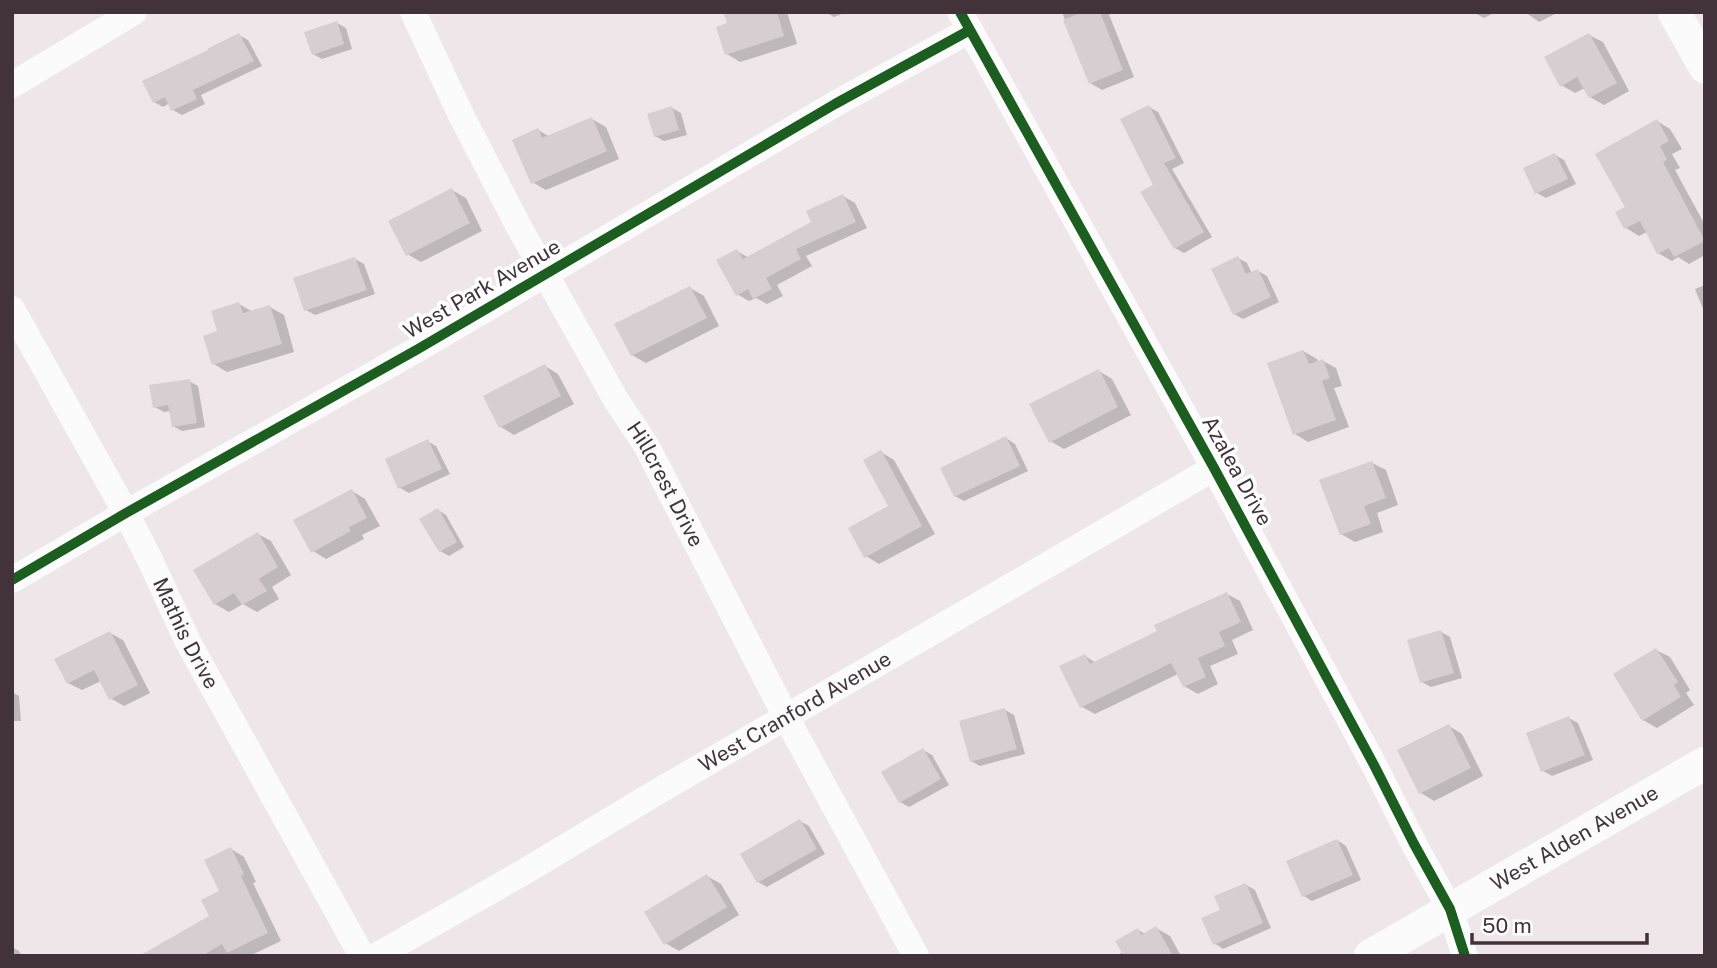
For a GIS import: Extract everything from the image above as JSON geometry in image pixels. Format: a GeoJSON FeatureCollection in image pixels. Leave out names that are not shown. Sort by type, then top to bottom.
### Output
{"type":"FeatureCollection","features":[{"type":"Feature","properties":{"kind":"street"},"geometry":{"type":"LineString","coordinates":[[12,85],[134,12]]}},
{"type":"Feature","properties":{"kind":"street","name":"Hillcrest Drive"},"geometry":{"type":"LineString","coordinates":[[413,12],[461,115],[519,227],[617,401],[646,446],[786,717],[916,956]]}},
{"type":"Feature","properties":{"kind":"street"},"geometry":{"type":"LineString","coordinates":[[1674,12],[1705,67]]}},
{"type":"Feature","properties":{"kind":"street","name":"West Park Avenue"},"geometry":{"type":"LineString","coordinates":[[12,580],[547,274],[835,104],[965,21]]}},
{"type":"Feature","properties":{"kind":"street","name":"Azalea Drive"},"geometry":{"type":"LineString","coordinates":[[965,21],[1214,468],[1374,765],[1450,909],[1465,956]]}},
{"type":"Feature","properties":{"kind":"street","name":"Mathis Drive"},"geometry":{"type":"LineString","coordinates":[[12,309],[150,560],[188,642],[362,956]]}},
{"type":"Feature","properties":{"kind":"street","name":"West Cranford Avenue"},"geometry":{"type":"LineString","coordinates":[[376,956],[1214,468]]}},
{"type":"Feature","properties":{"kind":"street","name":"West Alden Avenue"},"geometry":{"type":"LineString","coordinates":[[1370,956],[1705,763]]}},
{"type":"Feature","properties":{"kind":"building"},"geometry":{"type":"Polygon","coordinates":[[[723,12],[777,12],[784,36],[725,55],[716,27],[727,23],[723,12]]]}},
{"type":"Feature","properties":{"kind":"building"},"geometry":{"type":"Polygon","coordinates":[[[1083,12],[1100,12],[1123,70],[1089,84],[1063,20],[1083,12]]]}},
{"type":"Feature","properties":{"kind":"building"},"geometry":{"type":"Polygon","coordinates":[[[337,21],[344,44],[312,55],[304,32],[337,21]]]}},
{"type":"Feature","properties":{"kind":"building"},"geometry":{"type":"Polygon","coordinates":[[[239,33],[254,61],[193,90],[197,99],[171,111],[165,97],[153,103],[142,81],[239,33]]]}},
{"type":"Feature","properties":{"kind":"building"},"geometry":{"type":"Polygon","coordinates":[[[1589,33],[1617,83],[1589,98],[1577,77],[1560,87],[1544,57],[1589,33]]]}},
{"type":"Feature","properties":{"kind":"building"},"geometry":{"type":"Polygon","coordinates":[[[1149,105],[1176,158],[1164,163],[1204,232],[1174,249],[1140,192],[1153,185],[1120,119],[1149,105]]]}},
{"type":"Feature","properties":{"kind":"building"},"geometry":{"type":"Polygon","coordinates":[[[672,106],[679,130],[654,137],[647,114],[672,106]]]}},
{"type":"Feature","properties":{"kind":"building"},"geometry":{"type":"Polygon","coordinates":[[[592,117],[607,151],[531,184],[512,140],[538,128],[542,138],[592,117]]]}},
{"type":"Feature","properties":{"kind":"building"},"geometry":{"type":"Polygon","coordinates":[[[1657,119],[1669,141],[1660,146],[1667,160],[1663,162],[1705,241],[1674,257],[1669,248],[1657,254],[1640,221],[1624,229],[1615,212],[1625,207],[1595,154],[1657,119]]]}},
{"type":"Feature","properties":{"kind":"building"},"geometry":{"type":"Polygon","coordinates":[[[1555,153],[1568,179],[1535,194],[1523,168],[1555,153]]]}},
{"type":"Feature","properties":{"kind":"building"},"geometry":{"type":"Polygon","coordinates":[[[452,188],[470,223],[406,256],[388,221],[452,188]]]}},
{"type":"Feature","properties":{"kind":"building"},"geometry":{"type":"Polygon","coordinates":[[[843,194],[856,222],[796,249],[801,259],[766,278],[772,289],[753,299],[748,289],[736,296],[716,260],[737,249],[743,259],[811,222],[806,211],[843,194]]]}},
{"type":"Feature","properties":{"kind":"building"},"geometry":{"type":"Polygon","coordinates":[[[1238,256],[1246,274],[1258,269],[1271,297],[1233,315],[1211,269],[1238,256]]]}},
{"type":"Feature","properties":{"kind":"building"},"geometry":{"type":"Polygon","coordinates":[[[355,257],[367,290],[304,311],[293,278],[355,257]]]}},
{"type":"Feature","properties":{"kind":"building"},"geometry":{"type":"Polygon","coordinates":[[[690,286],[707,318],[631,356],[614,324],[690,286]]]}},
{"type":"Feature","properties":{"kind":"building"},"geometry":{"type":"Polygon","coordinates":[[[239,302],[243,313],[270,305],[282,344],[212,365],[203,336],[217,331],[211,311],[239,302]]]}},
{"type":"Feature","properties":{"kind":"building"},"geometry":{"type":"Polygon","coordinates":[[[1303,350],[1309,364],[1323,359],[1330,378],[1322,381],[1336,420],[1293,435],[1267,363],[1303,350]]]}},
{"type":"Feature","properties":{"kind":"building"},"geometry":{"type":"Polygon","coordinates":[[[545,364],[561,396],[499,428],[483,396],[545,364]]]}},
{"type":"Feature","properties":{"kind":"building"},"geometry":{"type":"Polygon","coordinates":[[[1099,369],[1118,407],[1049,443],[1029,404],[1099,369]]]}},
{"type":"Feature","properties":{"kind":"building"},"geometry":{"type":"Polygon","coordinates":[[[190,379],[197,423],[172,427],[168,405],[153,408],[149,385],[190,379]]]}},
{"type":"Feature","properties":{"kind":"building"},"geometry":{"type":"Polygon","coordinates":[[[1006,436],[1020,466],[954,497],[940,468],[1006,436]]]}},
{"type":"Feature","properties":{"kind":"building"},"geometry":{"type":"Polygon","coordinates":[[[428,439],[442,469],[398,489],[385,459],[428,439]]]}},
{"type":"Feature","properties":{"kind":"building"},"geometry":{"type":"Polygon","coordinates":[[[881,450],[922,526],[864,558],[848,528],[888,506],[863,460],[881,450]]]}},
{"type":"Feature","properties":{"kind":"building"},"geometry":{"type":"Polygon","coordinates":[[[1372,461],[1386,498],[1364,506],[1371,524],[1340,535],[1319,480],[1372,461]]]}},
{"type":"Feature","properties":{"kind":"building"},"geometry":{"type":"Polygon","coordinates":[[[352,489],[367,518],[349,527],[351,531],[311,553],[293,520],[352,489]]]}},
{"type":"Feature","properties":{"kind":"building"},"geometry":{"type":"Polygon","coordinates":[[[438,508],[457,542],[439,552],[419,519],[438,508]]]}},
{"type":"Feature","properties":{"kind":"building"},"geometry":{"type":"Polygon","coordinates":[[[258,532],[278,567],[259,579],[267,591],[242,605],[234,593],[214,605],[193,570],[258,532]]]}},
{"type":"Feature","properties":{"kind":"building"},"geometry":{"type":"Polygon","coordinates":[[[1227,592],[1241,622],[1219,632],[1225,646],[1198,658],[1206,677],[1183,687],[1171,663],[1080,708],[1059,666],[1085,654],[1090,664],[1157,631],[1154,625],[1227,592]]]}},
{"type":"Feature","properties":{"kind":"building"},"geometry":{"type":"Polygon","coordinates":[[[1441,630],[1454,673],[1420,683],[1407,640],[1441,630]]]}},
{"type":"Feature","properties":{"kind":"building"},"geometry":{"type":"Polygon","coordinates":[[[110,631],[138,685],[109,700],[94,670],[67,684],[54,659],[110,631]]]}},
{"type":"Feature","properties":{"kind":"building"},"geometry":{"type":"Polygon","coordinates":[[[1656,648],[1678,682],[1674,685],[1681,697],[1642,721],[1613,674],[1656,648]]]}},
{"type":"Feature","properties":{"kind":"building"},"geometry":{"type":"Polygon","coordinates":[[[1005,708],[1017,749],[970,762],[959,721],[1005,708]]]}},
{"type":"Feature","properties":{"kind":"building"},"geometry":{"type":"Polygon","coordinates":[[[1569,716],[1585,755],[1541,772],[1526,733],[1569,716]]]}},
{"type":"Feature","properties":{"kind":"building"},"geometry":{"type":"Polygon","coordinates":[[[1449,724],[1471,768],[1419,794],[1397,750],[1449,724]]]}},
{"type":"Feature","properties":{"kind":"building"},"geometry":{"type":"Polygon","coordinates":[[[923,748],[941,779],[899,803],[881,772],[923,748]]]}},
{"type":"Feature","properties":{"kind":"building"},"geometry":{"type":"Polygon","coordinates":[[[800,819],[817,849],[757,883],[740,854],[800,819]]]}},
{"type":"Feature","properties":{"kind":"building"},"geometry":{"type":"Polygon","coordinates":[[[1337,839],[1353,875],[1302,897],[1286,861],[1337,839]]]}},
{"type":"Feature","properties":{"kind":"building"},"geometry":{"type":"Polygon","coordinates":[[[231,847],[244,874],[241,876],[268,933],[227,953],[222,944],[202,956],[139,956],[209,916],[201,900],[219,891],[204,860],[231,847]]]}},
{"type":"Feature","properties":{"kind":"building"},"geometry":{"type":"Polygon","coordinates":[[[707,874],[727,907],[664,945],[644,912],[707,874]]]}},
{"type":"Feature","properties":{"kind":"building"},"geometry":{"type":"Polygon","coordinates":[[[1246,883],[1263,923],[1213,945],[1201,918],[1220,910],[1214,896],[1246,883]]]}},
{"type":"Feature","properties":{"kind":"building"},"geometry":{"type":"Polygon","coordinates":[[[1156,926],[1173,956],[1124,956],[1115,941],[1138,928],[1141,935],[1156,926]]]}},
{"type":"Feature","properties":{"kind":"cycle path"},"geometry":{"type":"LineString","coordinates":[[960,12],[1214,468],[1374,765],[1450,909],[1465,956]]}},
{"type":"Feature","properties":{"kind":"cycle path"},"geometry":{"type":"LineString","coordinates":[[12,580],[418,349],[835,104],[970,30]]}}]}
